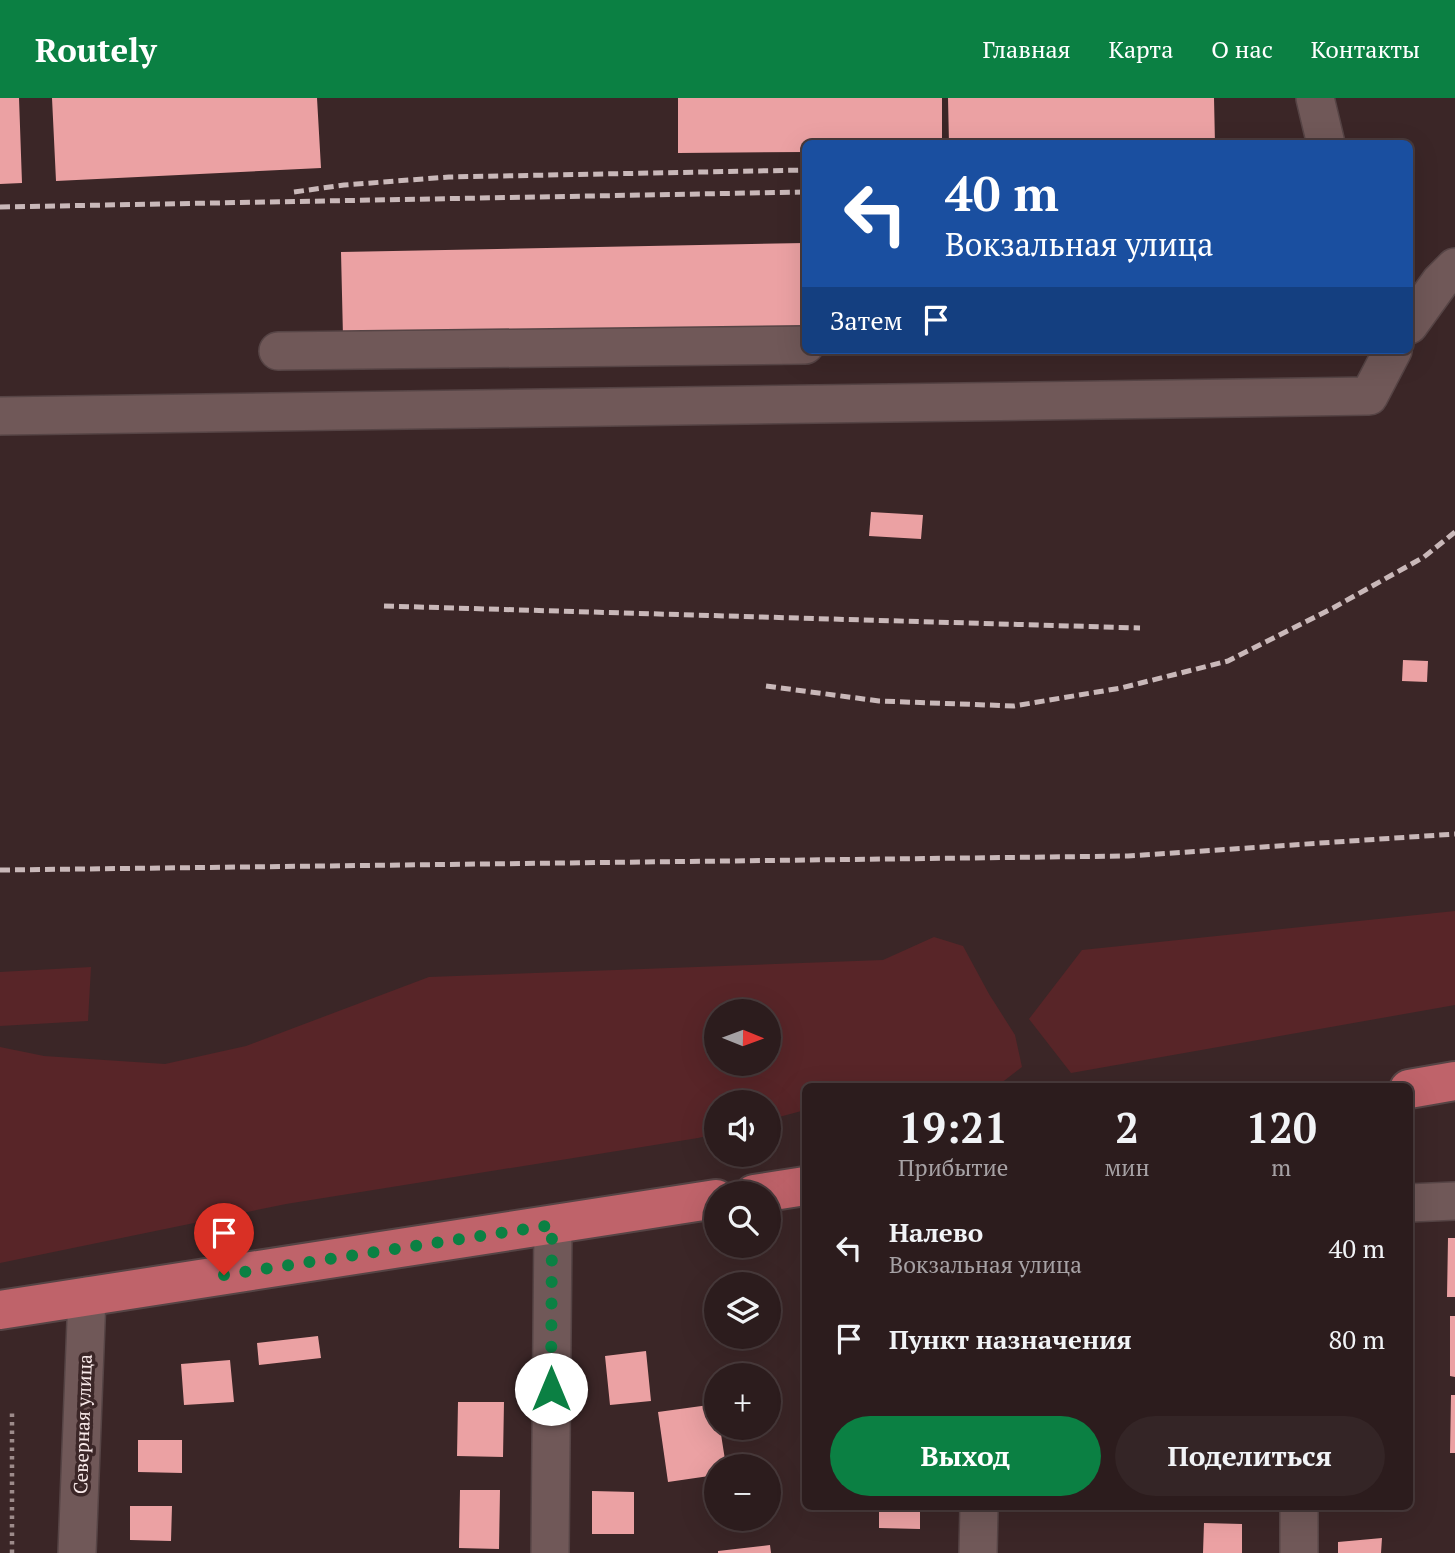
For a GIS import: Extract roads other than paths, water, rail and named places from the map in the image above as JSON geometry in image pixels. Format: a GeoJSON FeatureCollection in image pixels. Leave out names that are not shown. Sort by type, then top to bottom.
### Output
{"type":"FeatureCollection","features":[{"type":"Feature","properties":{"kind":"main road"},"geometry":{"type":"LineString","coordinates":[[1413,1088],[1455,1081]]}},
{"type":"Feature","properties":{"kind":"main road"},"geometry":{"type":"LineString","coordinates":[[781,1189],[802,1186]]}},
{"type":"Feature","properties":{"kind":"main road"},"geometry":{"type":"LineString","coordinates":[[0,1310],[704,1201]]}},
{"type":"Feature","properties":{"kind":"street"},"geometry":{"type":"LineString","coordinates":[[1315,98],[1325,140]]}},
{"type":"Feature","properties":{"kind":"street"},"geometry":{"type":"LineString","coordinates":[[1413,319],[1440,282],[1455,267]]}},
{"type":"Feature","properties":{"kind":"street"},"geometry":{"type":"LineString","coordinates":[[278,351],[802,345]]}},
{"type":"Feature","properties":{"kind":"street"},"geometry":{"type":"LineString","coordinates":[[0,416],[1369,396],[1391,354]]}},
{"type":"Feature","properties":{"kind":"street"},"geometry":{"type":"LineString","coordinates":[[1413,1203],[1455,1201]]}},
{"type":"Feature","properties":{"kind":"street"},"geometry":{"type":"LineString","coordinates":[[550,1553],[552,1225]]}},
{"type":"Feature","properties":{"kind":"street","name":"Северная улица"},"geometry":{"type":"LineString","coordinates":[[77,1553],[87,1296]]}},
{"type":"Feature","properties":{"kind":"street"},"geometry":{"type":"LineString","coordinates":[[978,1553],[979,1510]]}},
{"type":"Feature","properties":{"kind":"street"},"geometry":{"type":"LineString","coordinates":[[1299,1510],[1299,1553]]}},
{"type":"Feature","properties":{"kind":"railway"},"geometry":{"type":"LineString","coordinates":[[294,192],[344,185],[449,177],[802,170]]}},
{"type":"Feature","properties":{"kind":"railway"},"geometry":{"type":"LineString","coordinates":[[0,207],[802,192]]}},
{"type":"Feature","properties":{"kind":"railway"},"geometry":{"type":"LineString","coordinates":[[766,686],[879,701],[1014,706],[1121,688],[1228,661],[1333,608],[1424,557],[1455,532]]}},
{"type":"Feature","properties":{"kind":"railway"},"geometry":{"type":"LineString","coordinates":[[384,606],[1140,628]]}},
{"type":"Feature","properties":{"kind":"railway"},"geometry":{"type":"LineString","coordinates":[[0,870],[1128,856],[1455,834]]}}]}
